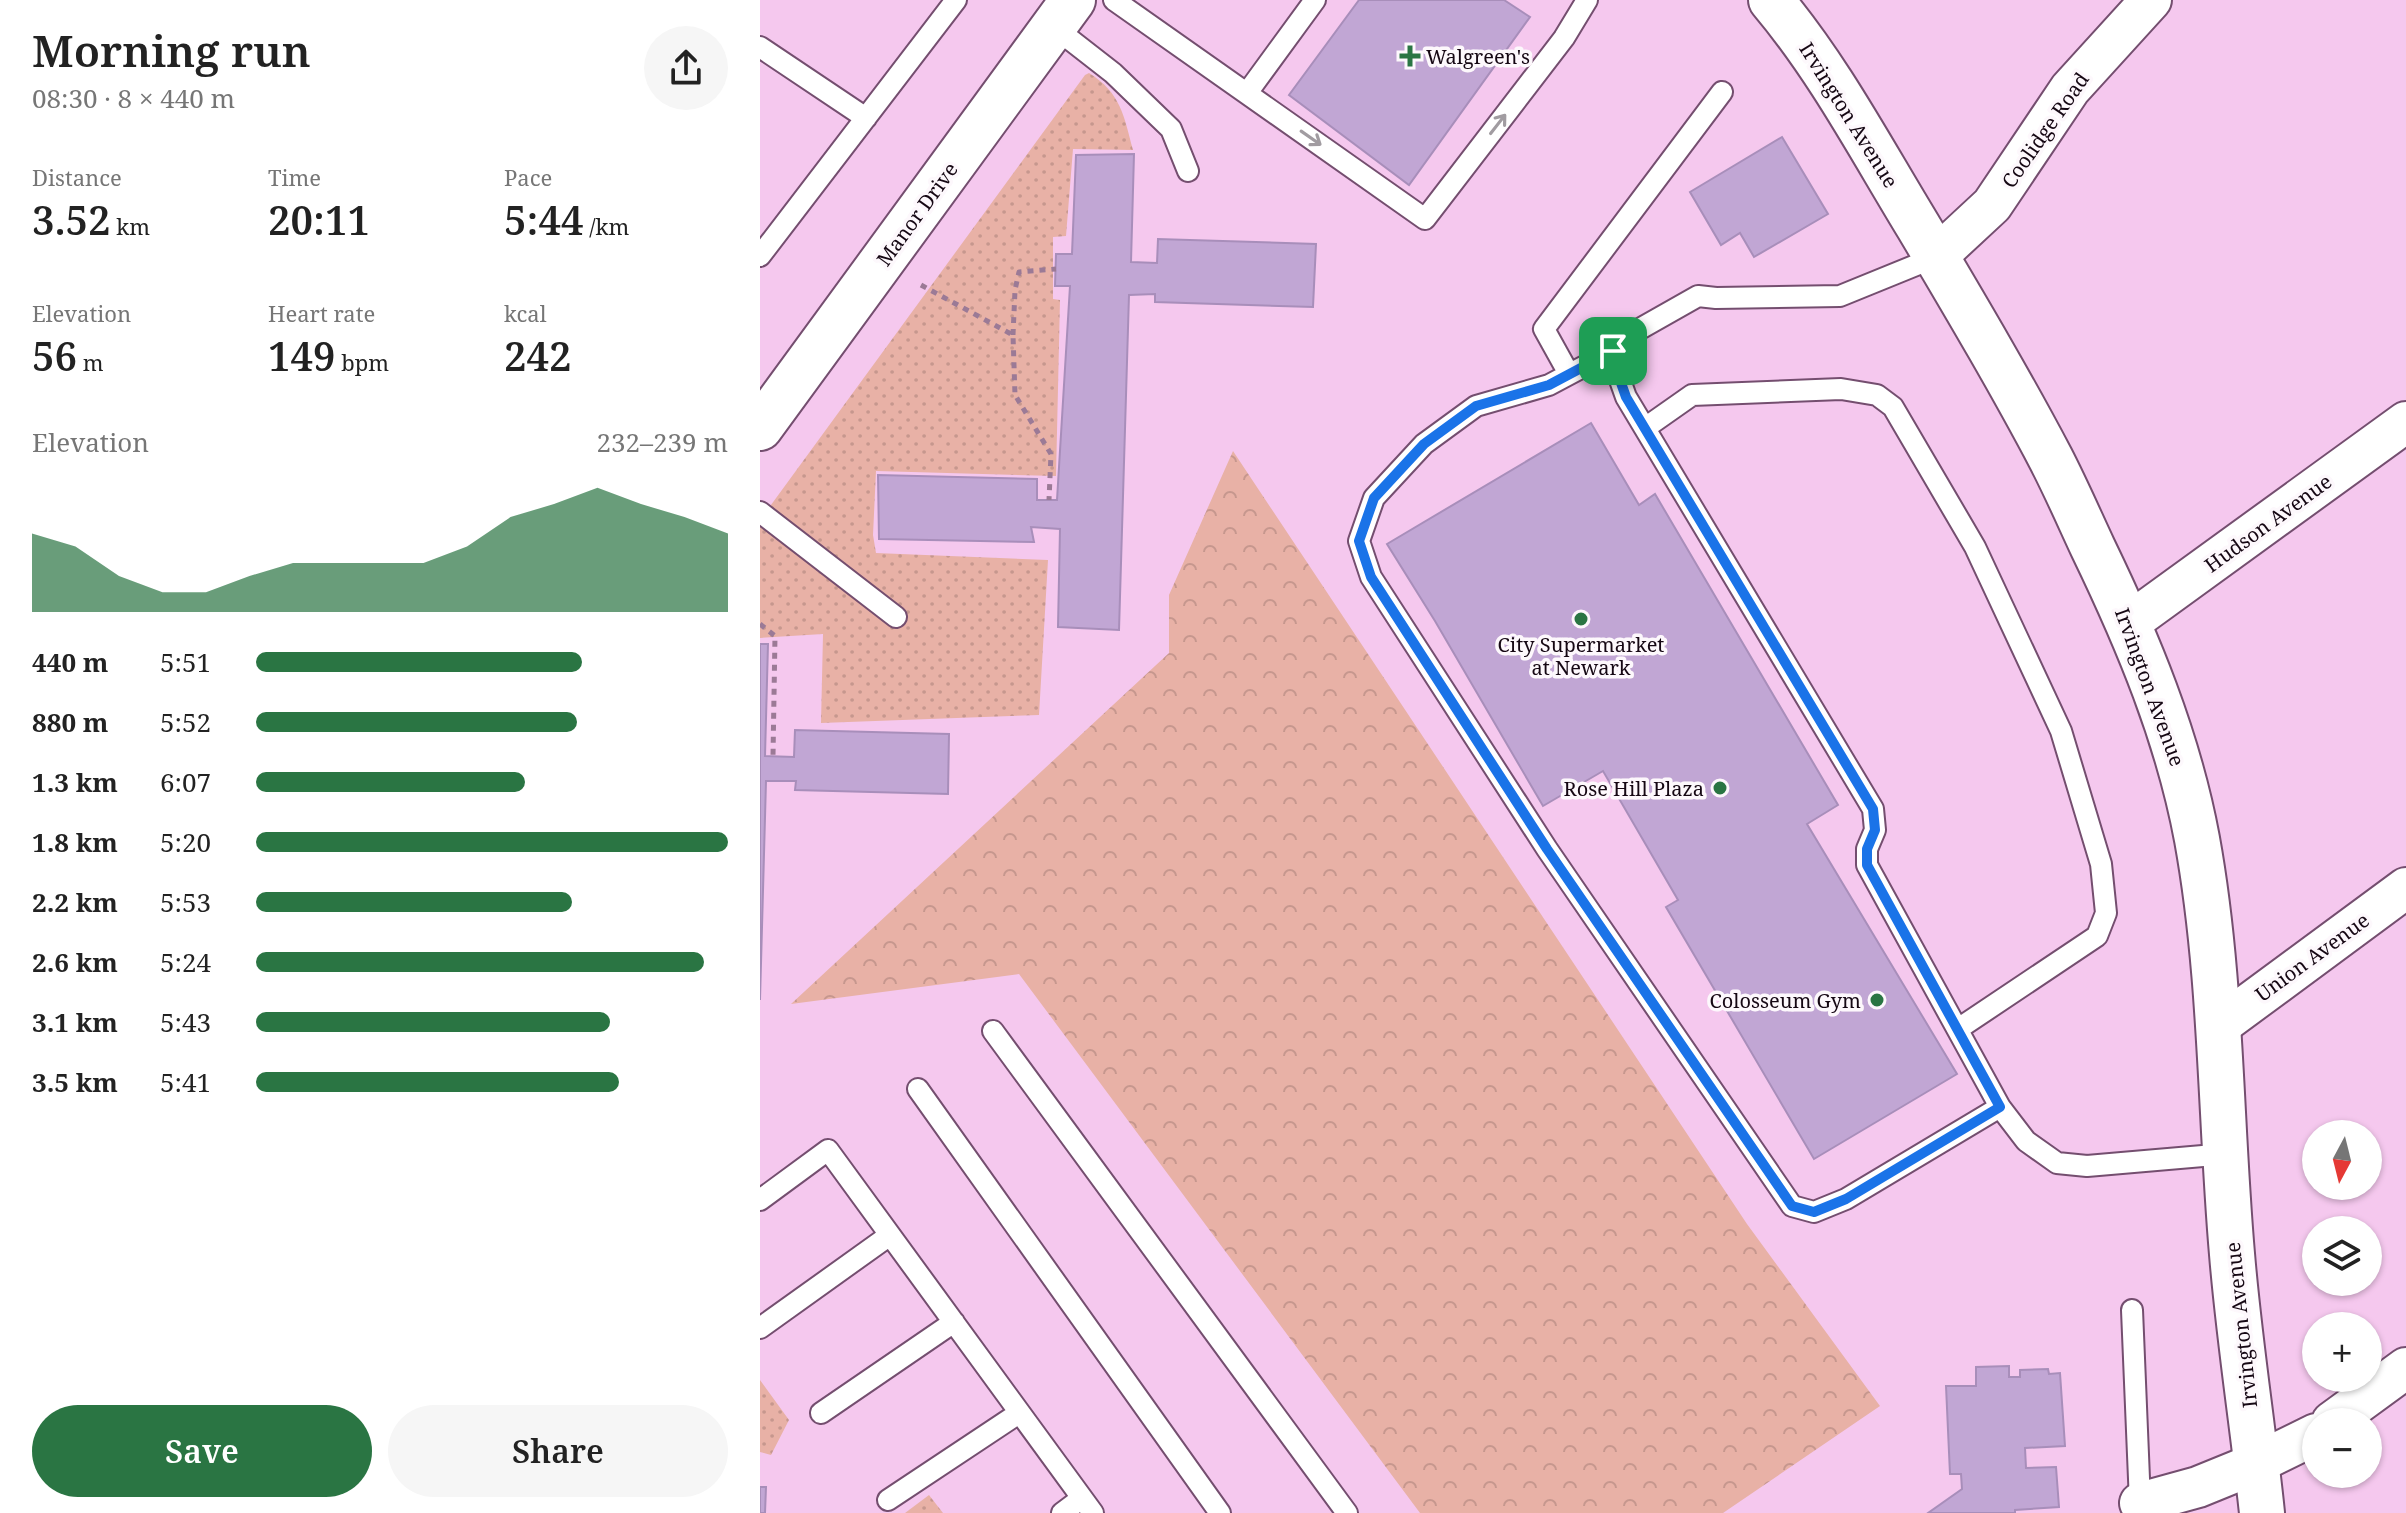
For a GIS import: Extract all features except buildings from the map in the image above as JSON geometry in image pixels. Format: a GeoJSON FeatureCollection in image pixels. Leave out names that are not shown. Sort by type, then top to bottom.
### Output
{"type":"FeatureCollection","features":[{"type":"Feature","properties":{"kind":"main road","name":"Irvington Avenue"},"geometry":{"type":"LineString","coordinates":[[1776,2],[1829,79],[1936,257],[2051,459],[2129,623],[2162,709],[2184,782],[2197,840],[2219,1026],[2232,1255],[2262,1513]]}},
{"type":"Feature","properties":{"kind":"main road","name":"Manor Drive"},"geometry":{"type":"LineString","coordinates":[[760,428],[1064,13]]}},
{"type":"Feature","properties":{"kind":"street","name":"Coolidge Road"},"geometry":{"type":"LineString","coordinates":[[1936,257],[1992,205],[2070,89],[2151,0]]}},
{"type":"Feature","properties":{"kind":"street","name":"Hudson Avenue"},"geometry":{"type":"LineString","coordinates":[[2129,623],[2406,422]]}},
{"type":"Feature","properties":{"kind":"street","name":"Union Avenue"},"geometry":{"type":"LineString","coordinates":[[2219,1026],[2406,888]]}},
{"type":"Feature","properties":{"kind":"street"},"geometry":{"type":"LineString","coordinates":[[2351,1408],[2406,1368]]}},
{"type":"Feature","properties":{"kind":"street"},"geometry":{"type":"LineString","coordinates":[[2133,1508],[2198,1487],[2302,1441]]}},
{"type":"Feature","properties":{"kind":"lane"},"geometry":{"type":"LineString","coordinates":[[760,256],[956,0]]}},
{"type":"Feature","properties":{"kind":"lane"},"geometry":{"type":"LineString","coordinates":[[1114,0],[1425,219],[1564,38],[1587,0]]}},
{"type":"Feature","properties":{"kind":"lane"},"geometry":{"type":"LineString","coordinates":[[1247,93],[1315,0]]}},
{"type":"Feature","properties":{"kind":"lane"},"geometry":{"type":"LineString","coordinates":[[1064,13],[1113,73],[1171,129],[1188,171]]}},
{"type":"Feature","properties":{"kind":"lane"},"geometry":{"type":"LineString","coordinates":[[760,47],[866,118]]}},
{"type":"Feature","properties":{"kind":"lane"},"geometry":{"type":"LineString","coordinates":[[1569,374],[1544,329],[1722,92]]}},
{"type":"Feature","properties":{"kind":"lane"},"geometry":{"type":"LineString","coordinates":[[1936,257],[1840,296],[1698,296],[1622,339],[1613,351],[1549,385],[1476,406],[1424,444],[1374,498],[1359,541],[1371,577],[1547,849],[1792,1206],[1814,1212],[1846,1199],[2000,1107]]}},
{"type":"Feature","properties":{"kind":"lane"},"geometry":{"type":"LineString","coordinates":[[1613,351],[1626,397],[1873,809],[1875,830],[1867,849],[1867,865],[2000,1107],[2026,1141],[2057,1163],[2087,1166],[2226,1154]]}},
{"type":"Feature","properties":{"kind":"lane"},"geometry":{"type":"LineString","coordinates":[[1645,428],[1692,395],[1841,389],[1877,395],[1893,407],[1975,547],[2061,731],[2101,864],[2106,913],[2097,936],[1958,1029]]}},
{"type":"Feature","properties":{"kind":"lane"},"geometry":{"type":"LineString","coordinates":[[760,512],[896,617]]}},
{"type":"Feature","properties":{"kind":"lane"},"geometry":{"type":"LineString","coordinates":[[993,1031],[1347,1513]]}},
{"type":"Feature","properties":{"kind":"lane"},"geometry":{"type":"LineString","coordinates":[[918,1089],[1220,1513]]}},
{"type":"Feature","properties":{"kind":"lane"},"geometry":{"type":"LineString","coordinates":[[760,1200],[828,1150],[1088,1506],[1062,1513]]}},
{"type":"Feature","properties":{"kind":"lane"},"geometry":{"type":"LineString","coordinates":[[760,1328],[890,1235]]}},
{"type":"Feature","properties":{"kind":"lane"},"geometry":{"type":"LineString","coordinates":[[2132,1310],[2133,1508]]}},
{"type":"Feature","properties":{"kind":"lane"},"geometry":{"type":"LineString","coordinates":[[821,1413],[954,1322]]}},
{"type":"Feature","properties":{"kind":"lane"},"geometry":{"type":"LineString","coordinates":[[888,1500],[1019,1413]]}},
{"type":"Feature","properties":{"kind":"path"},"geometry":{"type":"LineString","coordinates":[[1049,500],[1051,454],[1015,395],[1013,335],[1019,272],[1056,269]]}},
{"type":"Feature","properties":{"kind":"path"},"geometry":{"type":"LineString","coordinates":[[921,285],[1013,335]]}},
{"type":"Feature","properties":{"kind":"path"},"geometry":{"type":"LineString","coordinates":[[760,624],[775,636],[773,756]]}},
{"type":"Feature","properties":{"kind":"green space"},"geometry":{"type":"Polygon","coordinates":[[[1089,73],[1115,97],[1124,116],[1133,150],[1073,149],[1066,236],[1053,237],[1053,299],[1060,300],[1056,476],[876,471],[873,535],[876,553],[1048,560],[1039,715],[821,723],[823,634],[760,638],[760,520],[1089,73]]]}},
{"type":"Feature","properties":{"kind":"green space"},"geometry":{"type":"Polygon","coordinates":[[[1233,451],[1747,1224],[1880,1406],[1723,1513],[1420,1513],[1019,974],[791,1004],[1169,653],[1169,595],[1233,451]]]}},
{"type":"Feature","properties":{"kind":"green space"},"geometry":{"type":"Polygon","coordinates":[[[760,1380],[789,1420],[771,1455],[760,1452],[760,1380]]]}},
{"type":"Feature","properties":{"kind":"green space"},"geometry":{"type":"Polygon","coordinates":[[[929,1495],[943,1513],[905,1513],[929,1495]]]}},
{"type":"Feature","properties":{"kind":"place","name":"Walgreen's"},"geometry":{"type":"Point","coordinates":[1410,56]}},
{"type":"Feature","properties":{"kind":"place","name":"City Supermarket at Newark"},"geometry":{"type":"Point","coordinates":[1581,619]}},
{"type":"Feature","properties":{"kind":"place","name":"Rose Hill Plaza"},"geometry":{"type":"Point","coordinates":[1720,788]}},
{"type":"Feature","properties":{"kind":"place","name":"Colosseum Gym"},"geometry":{"type":"Point","coordinates":[1877,1000]}},
{"type":"Feature","properties":{"kind":"route"},"geometry":{"type":"LineString","coordinates":[[1613,351],[1626,397],[1873,809],[1875,830],[1867,849],[1867,865],[2000,1107],[1846,1199],[1814,1212],[1792,1206],[1547,849],[1371,577],[1359,541],[1374,498],[1424,444],[1476,406],[1549,385],[1613,351]]}}]}
